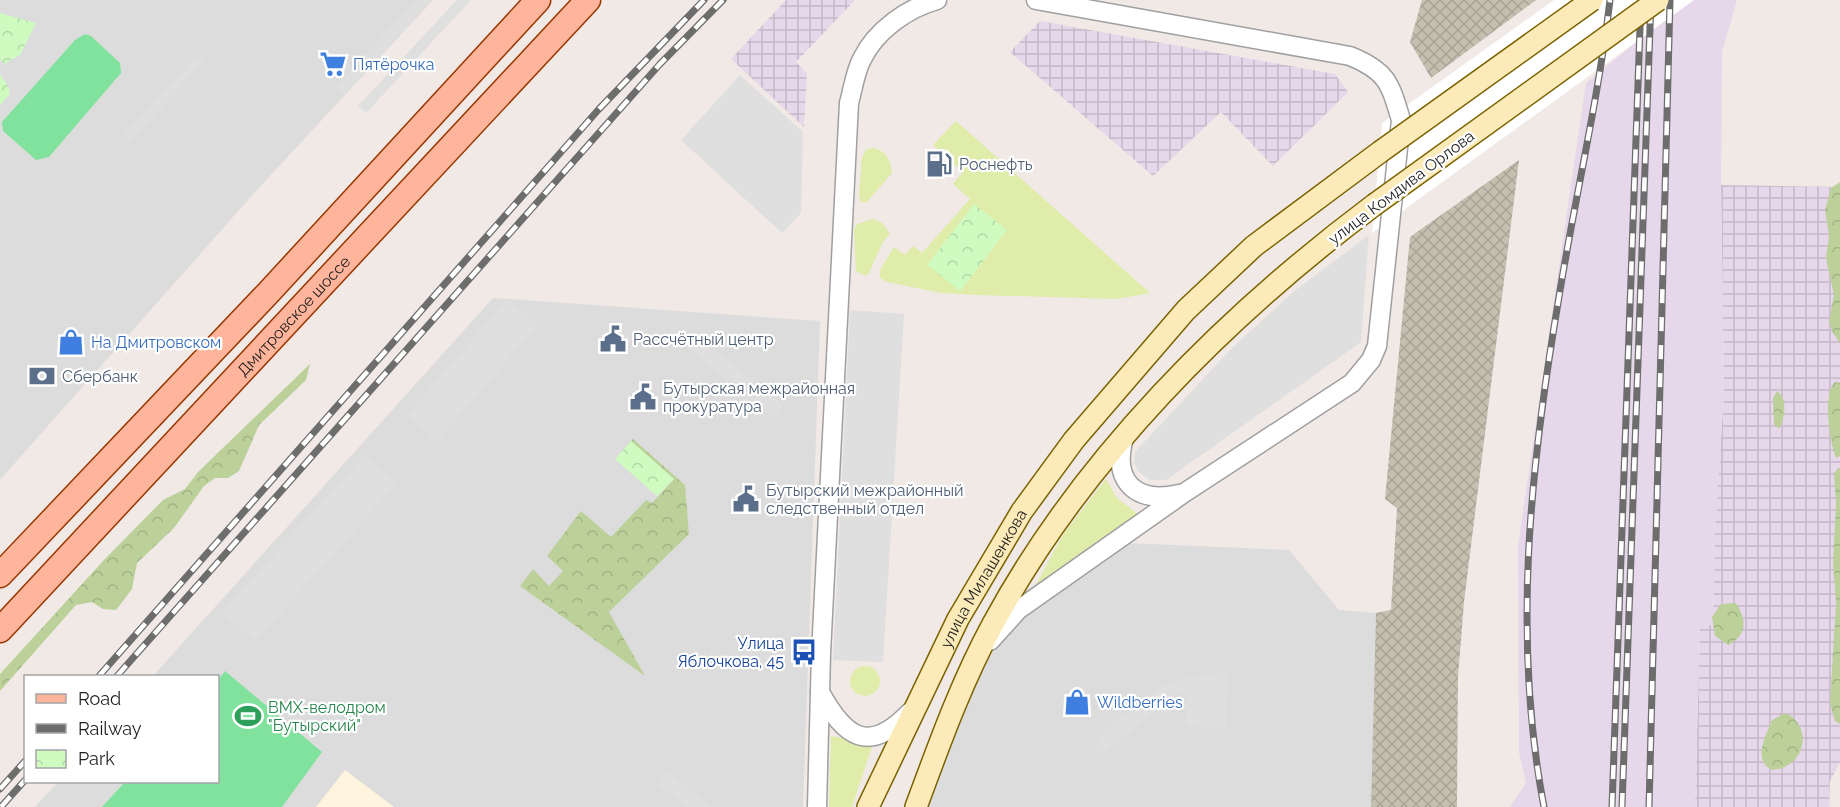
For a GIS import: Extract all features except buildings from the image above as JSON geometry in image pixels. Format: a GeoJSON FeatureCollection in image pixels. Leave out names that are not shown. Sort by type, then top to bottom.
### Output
{"type":"FeatureCollection","features":[{"type":"Feature","properties":{"kind":"main road"},"geometry":{"type":"LineString","coordinates":[[0,575],[268,292],[538,0]]}},
{"type":"Feature","properties":{"kind":"main road","name":"Дмитровское шоссе"},"geometry":{"type":"LineString","coordinates":[[0,630],[588,0]]}},
{"type":"Feature","properties":{"kind":"main road","name":"улица Милашенкова"},"geometry":{"type":"LineString","coordinates":[[868,807],[958,619],[1022,511],[1074,440],[1132,370],[1186,310],[1254,246],[1380,152],[1593,0]]}},
{"type":"Feature","properties":{"kind":"main road","name":"улица Комдива Орлова"},"geometry":{"type":"LineString","coordinates":[[1162,396],[1217,336],[1266,292],[1374,205],[1658,0]]}},
{"type":"Feature","properties":{"kind":"main road","name":"улица Милашенкова"},"geometry":{"type":"LineString","coordinates":[[916,807],[945,725],[971,666],[994,622],[1042,542],[1124,438],[1162,396]]}},
{"type":"Feature","properties":{"kind":"street"},"geometry":{"type":"LineString","coordinates":[[817,807],[820,692],[849,103],[862,59],[878,37],[910,12],[937,0]]}},
{"type":"Feature","properties":{"kind":"street"},"geometry":{"type":"LineString","coordinates":[[971,666],[994,635],[1018,610],[1184,493],[1352,383],[1371,360],[1377,346],[1401,120],[1390,86],[1372,65],[1350,56],[1036,0]]}},
{"type":"Feature","properties":{"kind":"street"},"geometry":{"type":"LineString","coordinates":[[1124,438],[1119,455],[1120,473],[1129,485],[1144,495],[1164,498],[1184,493]]}},
{"type":"Feature","properties":{"kind":"street"},"geometry":{"type":"LineString","coordinates":[[820,692],[837,720],[859,736],[873,737],[887,734],[913,709]]}},
{"type":"Feature","properties":{"kind":"shaded area"},"geometry":{"type":"Polygon","coordinates":[[[0,0],[433,0],[256,191],[0,480],[0,0]]]}},
{"type":"Feature","properties":{"kind":"shaded area"},"geometry":{"type":"Polygon","coordinates":[[[416,0],[432,0],[344,95],[335,87],[416,0]]]}},
{"type":"Feature","properties":{"kind":"shaded area"},"geometry":{"type":"Polygon","coordinates":[[[457,0],[471,0],[366,113],[358,106],[457,0]]]}},
{"type":"Feature","properties":{"kind":"shaded area"},"geometry":{"type":"Polygon","coordinates":[[[786,0],[855,0],[796,62],[807,73],[804,127],[731,59],[786,0]]]}},
{"type":"Feature","properties":{"kind":"shaded area"},"geometry":{"type":"Polygon","coordinates":[[[1422,0],[1536,0],[1431,78],[1410,42],[1422,0]]]}},
{"type":"Feature","properties":{"kind":"shaded area"},"geometry":{"type":"Polygon","coordinates":[[[1688,0],[1737,0],[1722,52],[1724,390],[1715,535],[1713,625],[1700,626],[1695,807],[1510,807],[1526,783],[1519,752],[1518,546],[1586,83],[1688,0]]]}},
{"type":"Feature","properties":{"kind":"shaded area"},"geometry":{"type":"Polygon","coordinates":[[[1040,21],[1335,74],[1348,92],[1273,166],[1221,112],[1153,176],[1010,52],[1040,21]]]}},
{"type":"Feature","properties":{"kind":"shaded area"},"geometry":{"type":"Polygon","coordinates":[[[197,55],[204,61],[130,142],[123,136],[197,55]]]}},
{"type":"Feature","properties":{"kind":"shaded area"},"geometry":{"type":"Polygon","coordinates":[[[740,75],[803,132],[801,213],[782,233],[681,140],[740,75]]]}},
{"type":"Feature","properties":{"kind":"shaded area"},"geometry":{"type":"Polygon","coordinates":[[[1519,160],[1464,602],[1458,677],[1457,807],[1371,807],[1376,613],[1391,610],[1397,508],[1385,499],[1410,237],[1519,160]]]}},
{"type":"Feature","properties":{"kind":"shaded area"},"geometry":{"type":"Polygon","coordinates":[[[1721,185],[1840,187],[1840,762],[1830,781],[1829,807],[1695,807],[1700,626],[1713,624],[1715,535],[1724,390],[1721,185]]]}},
{"type":"Feature","properties":{"kind":"shaded area"},"geometry":{"type":"Polygon","coordinates":[[[1369,235],[1361,342],[1166,480],[1150,480],[1140,473],[1134,464],[1135,452],[1231,349],[1293,292],[1369,235]]]}},
{"type":"Feature","properties":{"kind":"shaded area"},"geometry":{"type":"Polygon","coordinates":[[[493,298],[820,321],[803,807],[35,807],[57,783],[219,783],[219,675],[154,675],[493,298]]]}},
{"type":"Feature","properties":{"kind":"shaded area"},"geometry":{"type":"Polygon","coordinates":[[[508,298],[538,325],[437,441],[407,415],[508,298]]]}},
{"type":"Feature","properties":{"kind":"shaded area"},"geometry":{"type":"Polygon","coordinates":[[[850,310],[904,314],[883,662],[833,660],[850,310]]]}},
{"type":"Feature","properties":{"kind":"shaded area"},"geometry":{"type":"Polygon","coordinates":[[[691,331],[783,405],[773,417],[681,343],[691,331]]]}},
{"type":"Feature","properties":{"kind":"shaded area"},"geometry":{"type":"Polygon","coordinates":[[[365,455],[397,484],[255,641],[222,612],[365,455]]]}},
{"type":"Feature","properties":{"kind":"shaded area"},"geometry":{"type":"Polygon","coordinates":[[[1127,543],[1289,550],[1339,610],[1376,613],[1371,807],[925,807],[972,689],[994,650],[1019,622],[1127,543]]]}},
{"type":"Feature","properties":{"kind":"shaded area"},"geometry":{"type":"Polygon","coordinates":[[[1228,670],[1226,729],[1186,725],[1187,696],[1180,691],[1104,753],[1094,748],[1100,735],[1118,718],[1170,682],[1228,670]]]}},
{"type":"Feature","properties":{"kind":"shaded area"},"geometry":{"type":"Polygon","coordinates":[[[345,770],[394,807],[316,807],[345,770]]]}},
{"type":"Feature","properties":{"kind":"shaded area"},"geometry":{"type":"Polygon","coordinates":[[[669,772],[711,807],[686,807],[659,785],[669,772]]]}},
{"type":"Feature","properties":{"kind":"green space"},"geometry":{"type":"Polygon","coordinates":[[[0,13],[36,23],[20,55],[4,64],[0,59],[0,13]]]}},
{"type":"Feature","properties":{"kind":"green space"},"geometry":{"type":"Polygon","coordinates":[[[85,34],[91,36],[120,63],[121,73],[49,157],[36,160],[3,131],[2,122],[75,40],[85,34]]]}},
{"type":"Feature","properties":{"kind":"green space"},"geometry":{"type":"Polygon","coordinates":[[[0,75],[7,84],[10,94],[0,105],[0,75]]]}},
{"type":"Feature","properties":{"kind":"green space"},"geometry":{"type":"Polygon","coordinates":[[[956,121],[1150,293],[1118,299],[941,293],[887,282],[880,278],[880,270],[894,247],[905,255],[913,246],[922,253],[970,199],[953,184],[963,172],[933,145],[956,121]]]}},
{"type":"Feature","properties":{"kind":"green space"},"geometry":{"type":"Polygon","coordinates":[[[872,148],[887,156],[892,173],[866,203],[861,202],[859,196],[862,157],[866,150],[872,148]]]}},
{"type":"Feature","properties":{"kind":"green space"},"geometry":{"type":"Polygon","coordinates":[[[1840,182],[1840,343],[1829,322],[1834,295],[1826,258],[1829,236],[1825,210],[1831,188],[1840,182]]]}},
{"type":"Feature","properties":{"kind":"green space"},"geometry":{"type":"Polygon","coordinates":[[[974,204],[1007,230],[960,291],[927,265],[974,204]]]}},
{"type":"Feature","properties":{"kind":"green space"},"geometry":{"type":"Polygon","coordinates":[[[873,219],[882,223],[890,233],[882,244],[869,273],[865,276],[856,271],[854,230],[857,224],[873,219]]]}},
{"type":"Feature","properties":{"kind":"green space"},"geometry":{"type":"Polygon","coordinates":[[[310,364],[306,380],[259,425],[239,471],[228,478],[215,478],[204,486],[174,528],[137,563],[132,589],[116,610],[103,609],[92,602],[76,605],[0,691],[0,674],[103,561],[163,500],[185,489],[198,472],[310,364]]]}},
{"type":"Feature","properties":{"kind":"green space"},"geometry":{"type":"Polygon","coordinates":[[[1835,382],[1840,383],[1840,456],[1836,458],[1831,441],[1828,407],[1831,388],[1835,382]]]}},
{"type":"Feature","properties":{"kind":"green space"},"geometry":{"type":"Polygon","coordinates":[[[1777,391],[1784,404],[1783,420],[1779,429],[1774,424],[1773,398],[1777,391]]]}},
{"type":"Feature","properties":{"kind":"green space"},"geometry":{"type":"Polygon","coordinates":[[[633,439],[685,485],[689,534],[609,612],[645,676],[520,586],[533,569],[549,586],[563,571],[547,556],[581,511],[611,537],[646,500],[652,503],[674,479],[631,441],[633,439]]]}},
{"type":"Feature","properties":{"kind":"green space"},"geometry":{"type":"Polygon","coordinates":[[[631,441],[674,479],[657,496],[615,459],[631,441]]]}},
{"type":"Feature","properties":{"kind":"green space"},"geometry":{"type":"Polygon","coordinates":[[[1840,468],[1840,724],[1835,721],[1830,704],[1836,603],[1833,563],[1836,503],[1834,474],[1840,468]]]}},
{"type":"Feature","properties":{"kind":"green space"},"geometry":{"type":"Polygon","coordinates":[[[1106,479],[1117,498],[1139,515],[1033,590],[1064,533],[1106,479]]]}},
{"type":"Feature","properties":{"kind":"green space"},"geometry":{"type":"Polygon","coordinates":[[[1736,603],[1742,615],[1743,627],[1739,637],[1728,645],[1715,636],[1712,617],[1721,604],[1736,603]]]}},
{"type":"Feature","properties":{"kind":"green space"},"geometry":{"type":"Polygon","coordinates":[[[865,666],[876,670],[880,681],[876,692],[865,696],[854,692],[850,681],[854,670],[865,666]]]}},
{"type":"Feature","properties":{"kind":"green space","name":"BMX-велодром \"Бутырский\""},"geometry":{"type":"Polygon","coordinates":[[[225,671],[322,752],[282,807],[102,807],[124,783],[219,783],[219,679],[225,671]]]}},
{"type":"Feature","properties":{"kind":"green space"},"geometry":{"type":"Polygon","coordinates":[[[1785,713],[1800,727],[1803,736],[1802,745],[1799,754],[1792,762],[1772,770],[1763,760],[1762,747],[1772,720],[1785,713]]]}},
{"type":"Feature","properties":{"kind":"green space"},"geometry":{"type":"Polygon","coordinates":[[[831,736],[873,744],[852,807],[829,807],[831,736]]]}},
{"type":"Feature","properties":{"kind":"pier"},"geometry":{"type":"Polygon","coordinates":[[[1554,0],[1694,0],[1372,233],[1382,123],[1554,0]]]}},
{"type":"Feature","properties":{"kind":"railway"},"geometry":{"type":"LineString","coordinates":[[100,675],[599,109],[704,0]]}},
{"type":"Feature","properties":{"kind":"railway"},"geometry":{"type":"LineString","coordinates":[[118,675],[660,64],[723,0]]}},
{"type":"Feature","properties":{"kind":"railway"},"geometry":{"type":"LineString","coordinates":[[1544,807],[1534,744],[1529,681],[1528,555],[1533,492],[1548,366],[1599,76],[1610,0]]}},
{"type":"Feature","properties":{"kind":"railway"},"geometry":{"type":"LineString","coordinates":[[1612,807],[1641,0]]}},
{"type":"Feature","properties":{"kind":"railway"},"geometry":{"type":"LineString","coordinates":[[1622,807],[1651,0]]}},
{"type":"Feature","properties":{"kind":"railway"},"geometry":{"type":"LineString","coordinates":[[1649,807],[1670,0]]}},
{"type":"Feature","properties":{"kind":"railway"},"geometry":{"type":"LineString","coordinates":[[0,789],[24,762]]}},
{"type":"Feature","properties":{"kind":"railway"},"geometry":{"type":"LineString","coordinates":[[1,807],[24,781]]}},
{"type":"Feature","properties":{"kind":"place","name":"Пятёрочка"},"geometry":{"type":"Point","coordinates":[333,64]}},
{"type":"Feature","properties":{"kind":"place","name":"Роснефть"},"geometry":{"type":"Point","coordinates":[939,164]}},
{"type":"Feature","properties":{"kind":"place","name":"Рассчётный центр"},"geometry":{"type":"Point","coordinates":[613,339]}},
{"type":"Feature","properties":{"kind":"place","name":"На Дмитровском"},"geometry":{"type":"Point","coordinates":[71,342]}},
{"type":"Feature","properties":{"kind":"place","name":"Сбербанк"},"geometry":{"type":"Point","coordinates":[42,376]}},
{"type":"Feature","properties":{"kind":"place","name":"Бутырская межрайонная прокуратура"},"geometry":{"type":"Point","coordinates":[643,397]}},
{"type":"Feature","properties":{"kind":"place","name":"Бутырский межрайонный следственный отдел"},"geometry":{"type":"Point","coordinates":[746,499]}},
{"type":"Feature","properties":{"kind":"place","name":"Улица Яблочкова, 45"},"geometry":{"type":"Point","coordinates":[804,652]}},
{"type":"Feature","properties":{"kind":"place","name":"Wildberries"},"geometry":{"type":"Point","coordinates":[1077,702]}},
{"type":"Feature","properties":{"kind":"place","name":"BMX-велодром \"Бутырский\""},"geometry":{"type":"Point","coordinates":[248,716]}}]}
